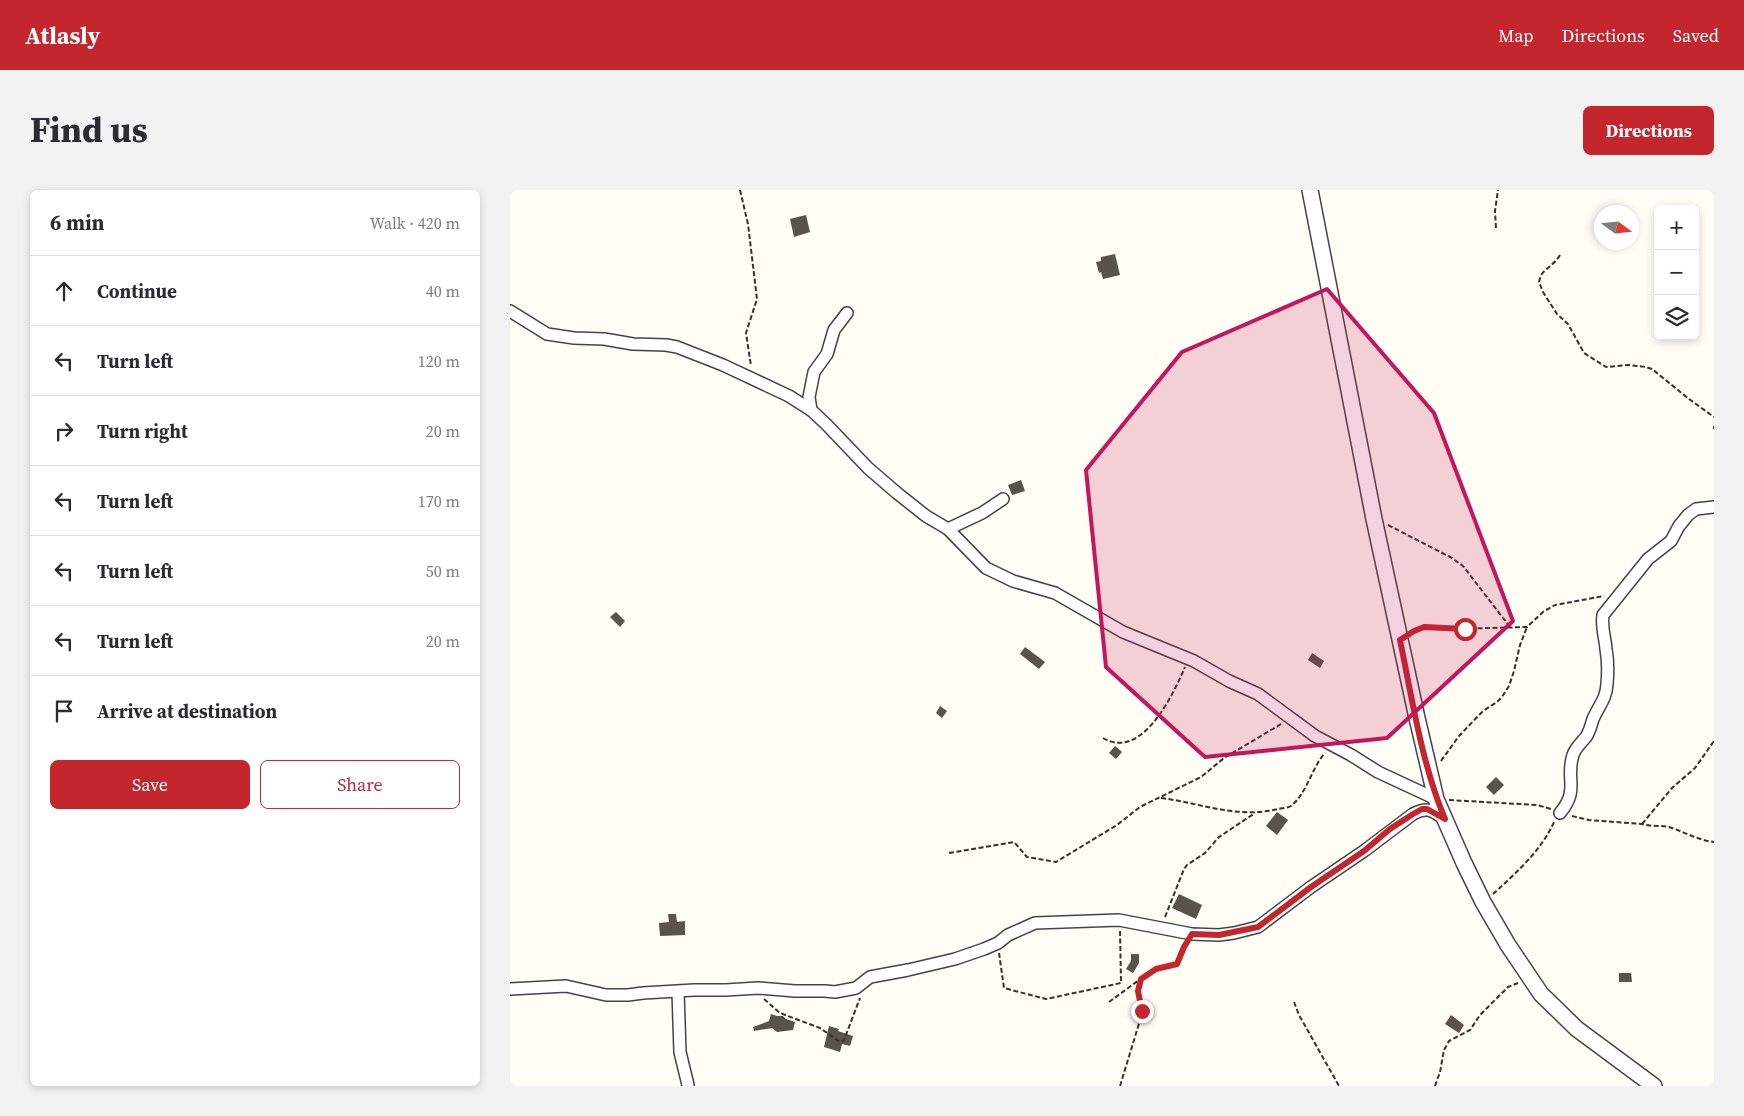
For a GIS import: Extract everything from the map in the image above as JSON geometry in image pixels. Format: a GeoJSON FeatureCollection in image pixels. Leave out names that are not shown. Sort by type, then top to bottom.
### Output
{"type":"FeatureCollection","features":[{"type":"Feature","properties":{"kind":"street"},"geometry":{"type":"LineString","coordinates":[[1310,190],[1374,519],[1436,799],[1483,902],[1508,945],[1541,994],[1577,1029],[1654,1086]]}},
{"type":"Feature","properties":{"kind":"street"},"geometry":{"type":"LineString","coordinates":[[510,311],[546,334],[574,338],[604,339],[633,344],[666,345],[699,355],[789,396],[811,410],[868,468],[926,516],[948,529],[986,568],[1013,581],[1055,593],[1123,632],[1188,658],[1229,681],[1258,694],[1288,718],[1315,736],[1378,772],[1436,799]]}},
{"type":"Feature","properties":{"kind":"street"},"geometry":{"type":"LineString","coordinates":[[811,410],[809,397],[814,372],[827,354],[834,330],[848,313]]}},
{"type":"Feature","properties":{"kind":"street"},"geometry":{"type":"LineString","coordinates":[[948,529],[1003,499]]}},
{"type":"Feature","properties":{"kind":"street"},"geometry":{"type":"LineString","coordinates":[[1558,812],[1566,805],[1572,791],[1571,762],[1573,753],[1588,733],[1593,718],[1606,695],[1608,669],[1602,619],[1605,611],[1648,559],[1671,541],[1679,526],[1688,515],[1696,509],[1714,507]]}},
{"type":"Feature","properties":{"kind":"street"},"geometry":{"type":"LineString","coordinates":[[510,989],[566,986],[606,994],[628,995],[758,988],[836,992],[856,988],[870,977],[955,959],[998,943],[1008,935],[1035,923],[1119,920],[1192,934],[1219,935],[1258,927],[1311,887],[1364,851],[1390,829],[1422,809],[1427,809],[1445,819]]}},
{"type":"Feature","properties":{"kind":"street"},"geometry":{"type":"LineString","coordinates":[[678,992],[680,1052],[688,1085]]}},
{"type":"Feature","properties":{"kind":"path"},"geometry":{"type":"LineString","coordinates":[[740,190],[748,224],[757,299],[746,333],[749,363],[759,382]]}},
{"type":"Feature","properties":{"kind":"path"},"geometry":{"type":"LineString","coordinates":[[1496,228],[1495,211],[1498,190]]}},
{"type":"Feature","properties":{"kind":"path"},"geometry":{"type":"LineString","coordinates":[[1560,256],[1555,264],[1541,275],[1540,286],[1557,314],[1568,324],[1584,353],[1606,367],[1629,365],[1652,369],[1714,417]]}},
{"type":"Feature","properties":{"kind":"path"},"geometry":{"type":"LineString","coordinates":[[1374,519],[1403,532],[1452,558],[1463,566],[1510,626]]}},
{"type":"Feature","properties":{"kind":"path"},"geometry":{"type":"LineString","coordinates":[[1430,775],[1459,736],[1483,711],[1502,697],[1509,686],[1526,627],[1543,612],[1555,605],[1621,594]]}},
{"type":"Feature","properties":{"kind":"path"},"geometry":{"type":"LineString","coordinates":[[1400,640],[1424,627],[1452,629],[1526,627]]}},
{"type":"Feature","properties":{"kind":"path"},"geometry":{"type":"LineString","coordinates":[[1103,738],[1110,742],[1118,743],[1136,738],[1148,730],[1176,688],[1188,658]]}},
{"type":"Feature","properties":{"kind":"path"},"geometry":{"type":"LineString","coordinates":[[949,853],[1014,842],[1027,857],[1056,862],[1117,825],[1140,807],[1201,777],[1224,758],[1275,728],[1288,718]]}},
{"type":"Feature","properties":{"kind":"path"},"geometry":{"type":"LineString","coordinates":[[1642,824],[1672,788],[1695,768],[1714,741]]}},
{"type":"Feature","properties":{"kind":"path"},"geometry":{"type":"LineString","coordinates":[[1159,798],[1229,811],[1267,812],[1293,805],[1322,756],[1335,747]]}},
{"type":"Feature","properties":{"kind":"path"},"geometry":{"type":"LineString","coordinates":[[1436,799],[1537,805],[1589,820],[1670,828],[1705,841],[1714,842]]}},
{"type":"Feature","properties":{"kind":"path"},"geometry":{"type":"LineString","coordinates":[[1160,929],[1187,865],[1219,837],[1256,812]]}},
{"type":"Feature","properties":{"kind":"path"},"geometry":{"type":"LineString","coordinates":[[1483,902],[1518,870],[1540,845],[1550,830],[1558,812]]}},
{"type":"Feature","properties":{"kind":"path"},"geometry":{"type":"LineString","coordinates":[[998,943],[1004,988],[1046,999],[1121,983],[1119,920]]}},
{"type":"Feature","properties":{"kind":"path"},"geometry":{"type":"LineString","coordinates":[[1109,1002],[1156,969],[1177,964],[1192,934]]}},
{"type":"Feature","properties":{"kind":"path"},"geometry":{"type":"LineString","coordinates":[[1120,1086],[1141,1017],[1138,991],[1141,979]]}},
{"type":"Feature","properties":{"kind":"path"},"geometry":{"type":"LineString","coordinates":[[1435,1086],[1444,1050],[1449,1041],[1470,1030],[1480,1015],[1508,987],[1513,984],[1533,983]]}},
{"type":"Feature","properties":{"kind":"path"},"geometry":{"type":"LineString","coordinates":[[758,988],[766,1001],[780,1013],[820,1028],[840,1042],[844,1040],[861,995]]}},
{"type":"Feature","properties":{"kind":"path"},"geometry":{"type":"LineString","coordinates":[[1294,1002],[1298,1014],[1339,1086]]}},
{"type":"Feature","properties":{"kind":"highlighted area"},"geometry":{"type":"Polygon","coordinates":[[[1327,289],[1434,413],[1513,621],[1387,738],[1205,757],[1106,667],[1086,470],[1182,352],[1327,289]]]}},
{"type":"Feature","properties":{"kind":"building"},"geometry":{"type":"Polygon","coordinates":[[[806,215],[810,232],[794,237],[790,219],[806,215]]]}},
{"type":"Feature","properties":{"kind":"building"},"geometry":{"type":"Polygon","coordinates":[[[1115,254],[1120,275],[1103,279],[1096,262],[1101,261],[1101,257],[1115,254]]]}},
{"type":"Feature","properties":{"kind":"building"},"geometry":{"type":"Polygon","coordinates":[[[1021,480],[1025,491],[1012,495],[1008,485],[1021,480]]]}},
{"type":"Feature","properties":{"kind":"building"},"geometry":{"type":"Polygon","coordinates":[[[616,612],[625,621],[620,627],[610,617],[616,612]]]}},
{"type":"Feature","properties":{"kind":"building"},"geometry":{"type":"Polygon","coordinates":[[[1025,647],[1045,662],[1039,669],[1020,654],[1025,647]]]}},
{"type":"Feature","properties":{"kind":"building"},"geometry":{"type":"Polygon","coordinates":[[[1312,653],[1324,661],[1320,668],[1308,660],[1312,653]]]}},
{"type":"Feature","properties":{"kind":"building"},"geometry":{"type":"Polygon","coordinates":[[[940,706],[947,711],[942,718],[936,713],[940,706]]]}},
{"type":"Feature","properties":{"kind":"building"},"geometry":{"type":"Polygon","coordinates":[[[1115,746],[1122,752],[1116,759],[1109,753],[1115,746]]]}},
{"type":"Feature","properties":{"kind":"building"},"geometry":{"type":"Polygon","coordinates":[[[1496,777],[1504,785],[1494,795],[1486,787],[1496,777]]]}},
{"type":"Feature","properties":{"kind":"building"},"geometry":{"type":"Polygon","coordinates":[[[1277,812],[1288,820],[1277,835],[1266,826],[1277,812]]]}},
{"type":"Feature","properties":{"kind":"building"},"geometry":{"type":"Polygon","coordinates":[[[1179,894],[1202,905],[1196,919],[1172,908],[1179,894]]]}},
{"type":"Feature","properties":{"kind":"building"},"geometry":{"type":"Polygon","coordinates":[[[668,914],[676,914],[677,922],[685,921],[685,935],[660,936],[659,923],[669,922],[668,914]]]}},
{"type":"Feature","properties":{"kind":"building"},"geometry":{"type":"Polygon","coordinates":[[[1131,954],[1139,954],[1139,963],[1133,973],[1126,969],[1131,961],[1131,954]]]}},
{"type":"Feature","properties":{"kind":"building"},"geometry":{"type":"Polygon","coordinates":[[[1619,973],[1631,973],[1632,982],[1619,982],[1619,973]]]}},
{"type":"Feature","properties":{"kind":"building"},"geometry":{"type":"Polygon","coordinates":[[[771,1014],[783,1016],[795,1022],[793,1030],[777,1032],[772,1028],[754,1031],[753,1027],[769,1021],[771,1014]]]}},
{"type":"Feature","properties":{"kind":"building"},"geometry":{"type":"Polygon","coordinates":[[[1451,1015],[1464,1025],[1459,1033],[1445,1024],[1451,1015]]]}},
{"type":"Feature","properties":{"kind":"building"},"geometry":{"type":"Polygon","coordinates":[[[829,1026],[853,1036],[850,1046],[842,1044],[840,1052],[824,1047],[829,1026]]]}},
{"type":"Feature","properties":{"kind":"route"},"geometry":{"type":"LineString","coordinates":[[1142,1011],[1138,991],[1141,979],[1156,969],[1177,964],[1192,934],[1219,935],[1258,927],[1413,814],[1422,809],[1427,809],[1445,819],[1436,799],[1400,640],[1424,627],[1465,629]]}}]}
